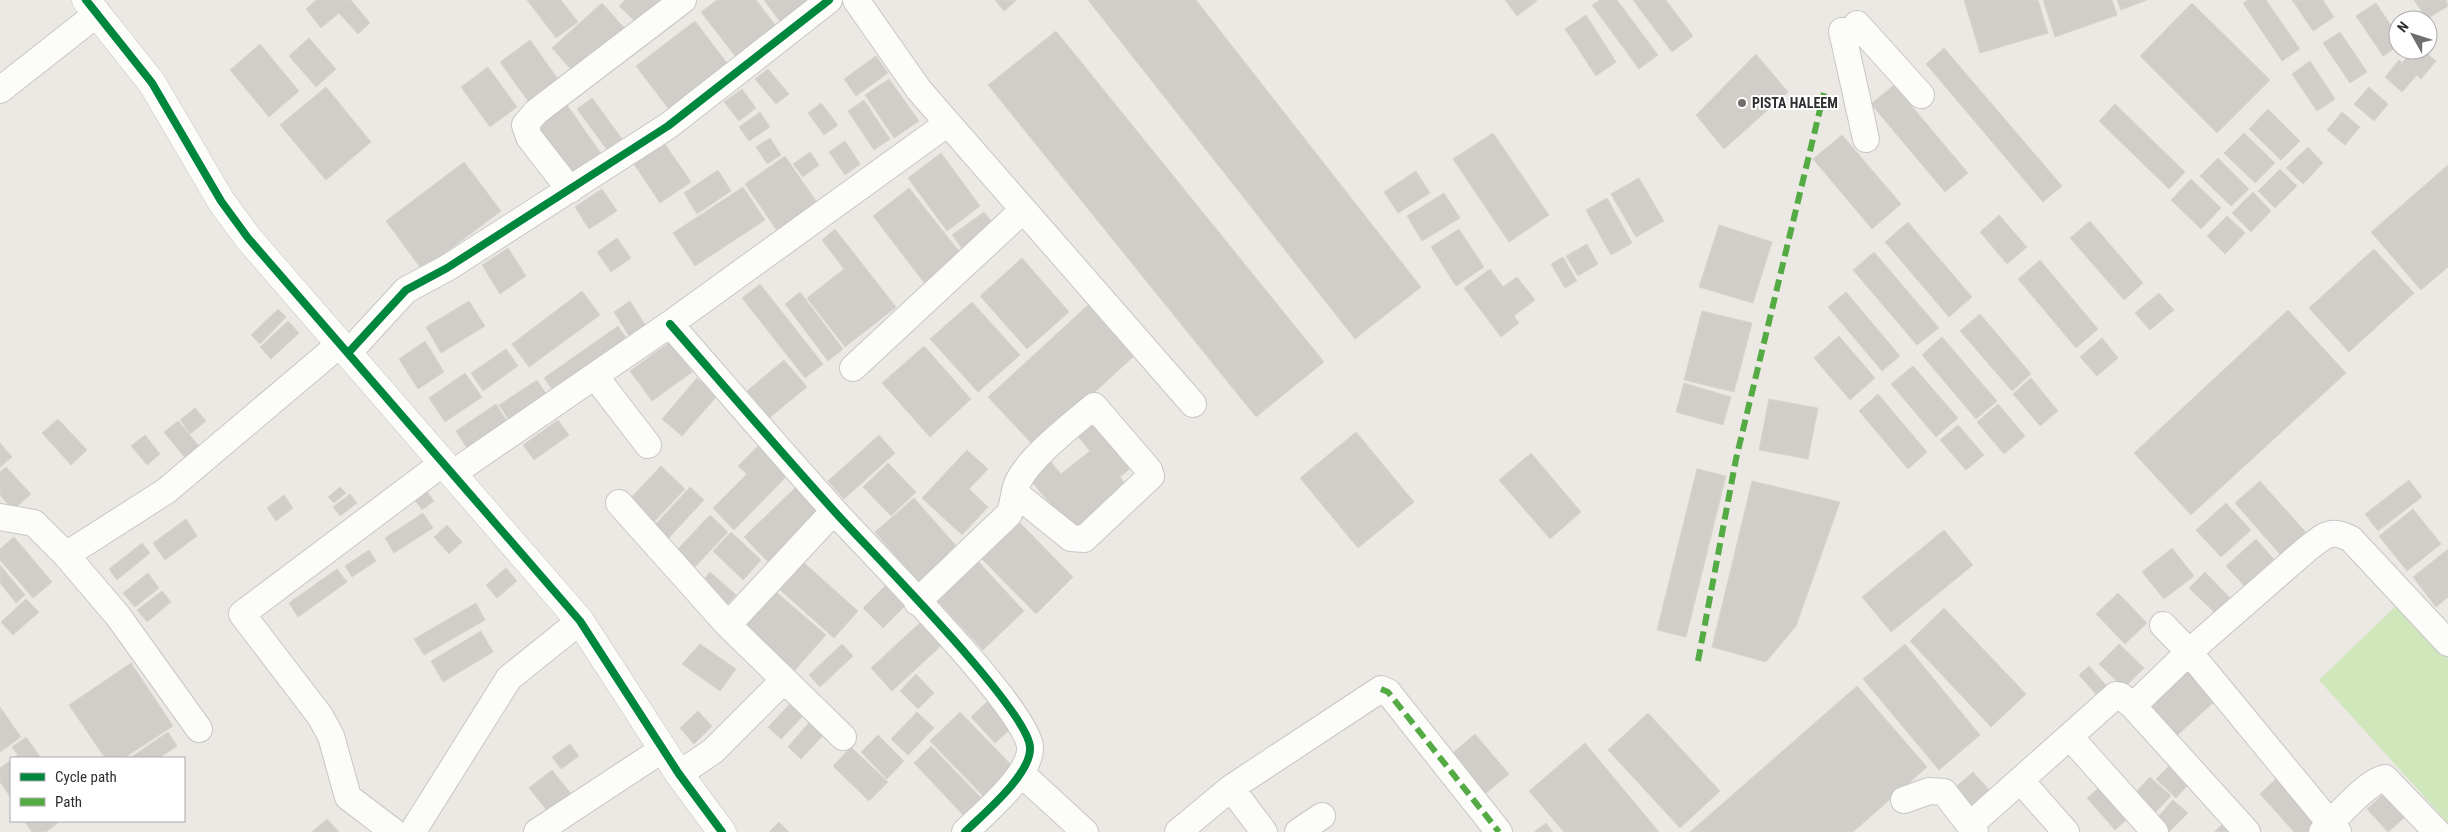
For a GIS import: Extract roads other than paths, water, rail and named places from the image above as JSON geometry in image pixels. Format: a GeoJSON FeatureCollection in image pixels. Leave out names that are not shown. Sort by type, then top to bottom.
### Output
{"type":"FeatureCollection","features":[{"type":"Feature","properties":{"kind":"street"},"geometry":{"type":"LineString","coordinates":[[570,190],[529,137],[525,125],[536,112],[683,0]]}},
{"type":"Feature","properties":{"kind":"street"},"geometry":{"type":"LineString","coordinates":[[66,555],[166,491],[344,348],[406,290],[447,268],[668,126],[829,0]]}},
{"type":"Feature","properties":{"kind":"street"},"geometry":{"type":"LineString","coordinates":[[856,0],[919,90],[1193,404]]}},
{"type":"Feature","properties":{"kind":"street"},"geometry":{"type":"LineString","coordinates":[[0,90],[92,7],[152,83],[221,201],[243,231],[580,621],[679,774],[722,832]]}},
{"type":"Feature","properties":{"kind":"street"},"geometry":{"type":"LineString","coordinates":[[1866,139],[1850,28],[1921,95]]}},
{"type":"Feature","properties":{"kind":"street"},"geometry":{"type":"LineString","coordinates":[[394,832],[348,797],[331,736],[320,716],[242,614],[447,468],[595,376],[670,324],[948,123]]}},
{"type":"Feature","properties":{"kind":"street"},"geometry":{"type":"LineString","coordinates":[[853,368],[1023,210]]}},
{"type":"Feature","properties":{"kind":"street"},"geometry":{"type":"LineString","coordinates":[[670,324],[834,511],[978,668],[1019,722],[1030,747],[1022,774],[965,832]]}},
{"type":"Feature","properties":{"kind":"street"},"geometry":{"type":"LineString","coordinates":[[595,376],[648,445]]}},
{"type":"Feature","properties":{"kind":"street"},"geometry":{"type":"LineString","coordinates":[[917,602],[1009,514],[1014,504],[1015,493],[1017,484],[1033,461],[1094,406],[1149,470],[1151,476],[1084,539],[1071,538],[1015,493]]}},
{"type":"Feature","properties":{"kind":"street"},"geometry":{"type":"LineString","coordinates":[[619,503],[728,625],[843,737]]}},
{"type":"Feature","properties":{"kind":"street"},"geometry":{"type":"LineString","coordinates":[[728,625],[834,511]]}},
{"type":"Feature","properties":{"kind":"street"},"geometry":{"type":"LineString","coordinates":[[0,517],[34,523],[66,555],[118,616],[199,729]]}},
{"type":"Feature","properties":{"kind":"street"},"geometry":{"type":"LineString","coordinates":[[2133,706],[2189,652],[2326,534],[2338,532],[2351,539],[2448,643]]}},
{"type":"Feature","properties":{"kind":"street"},"geometry":{"type":"LineString","coordinates":[[415,832],[415,828],[509,678],[580,621]]}},
{"type":"Feature","properties":{"kind":"street"},"geometry":{"type":"LineString","coordinates":[[2163,624],[2189,652],[2330,829],[2370,785],[2377,780],[2385,778],[2437,832]]}},
{"type":"Feature","properties":{"kind":"street"},"geometry":{"type":"LineString","coordinates":[[679,774],[713,751],[784,680]]}},
{"type":"Feature","properties":{"kind":"street"},"geometry":{"type":"LineString","coordinates":[[1178,832],[1231,788],[1381,689],[1388,692],[1498,832]]}},
{"type":"Feature","properties":{"kind":"street"},"geometry":{"type":"LineString","coordinates":[[1904,800],[1929,791],[1944,792],[1972,828],[2021,781],[2116,696],[2121,696],[2133,706],[2247,832]]}},
{"type":"Feature","properties":{"kind":"street"},"geometry":{"type":"LineString","coordinates":[[2070,737],[2155,832]]}},
{"type":"Feature","properties":{"kind":"street"},"geometry":{"type":"LineString","coordinates":[[537,832],[663,749]]}},
{"type":"Feature","properties":{"kind":"street"},"geometry":{"type":"LineString","coordinates":[[1022,774],[1085,832]]}},
{"type":"Feature","properties":{"kind":"street"},"geometry":{"type":"LineString","coordinates":[[2021,781],[2066,832]]}},
{"type":"Feature","properties":{"kind":"street"},"geometry":{"type":"LineString","coordinates":[[1231,788],[1264,832]]}},
{"type":"Feature","properties":{"kind":"street"},"geometry":{"type":"LineString","coordinates":[[1298,832],[1322,816]]}},
{"type":"Feature","properties":{"kind":"place","name":"PISTA HALEEM"},"geometry":{"type":"Point","coordinates":[1742,103]}}]}
